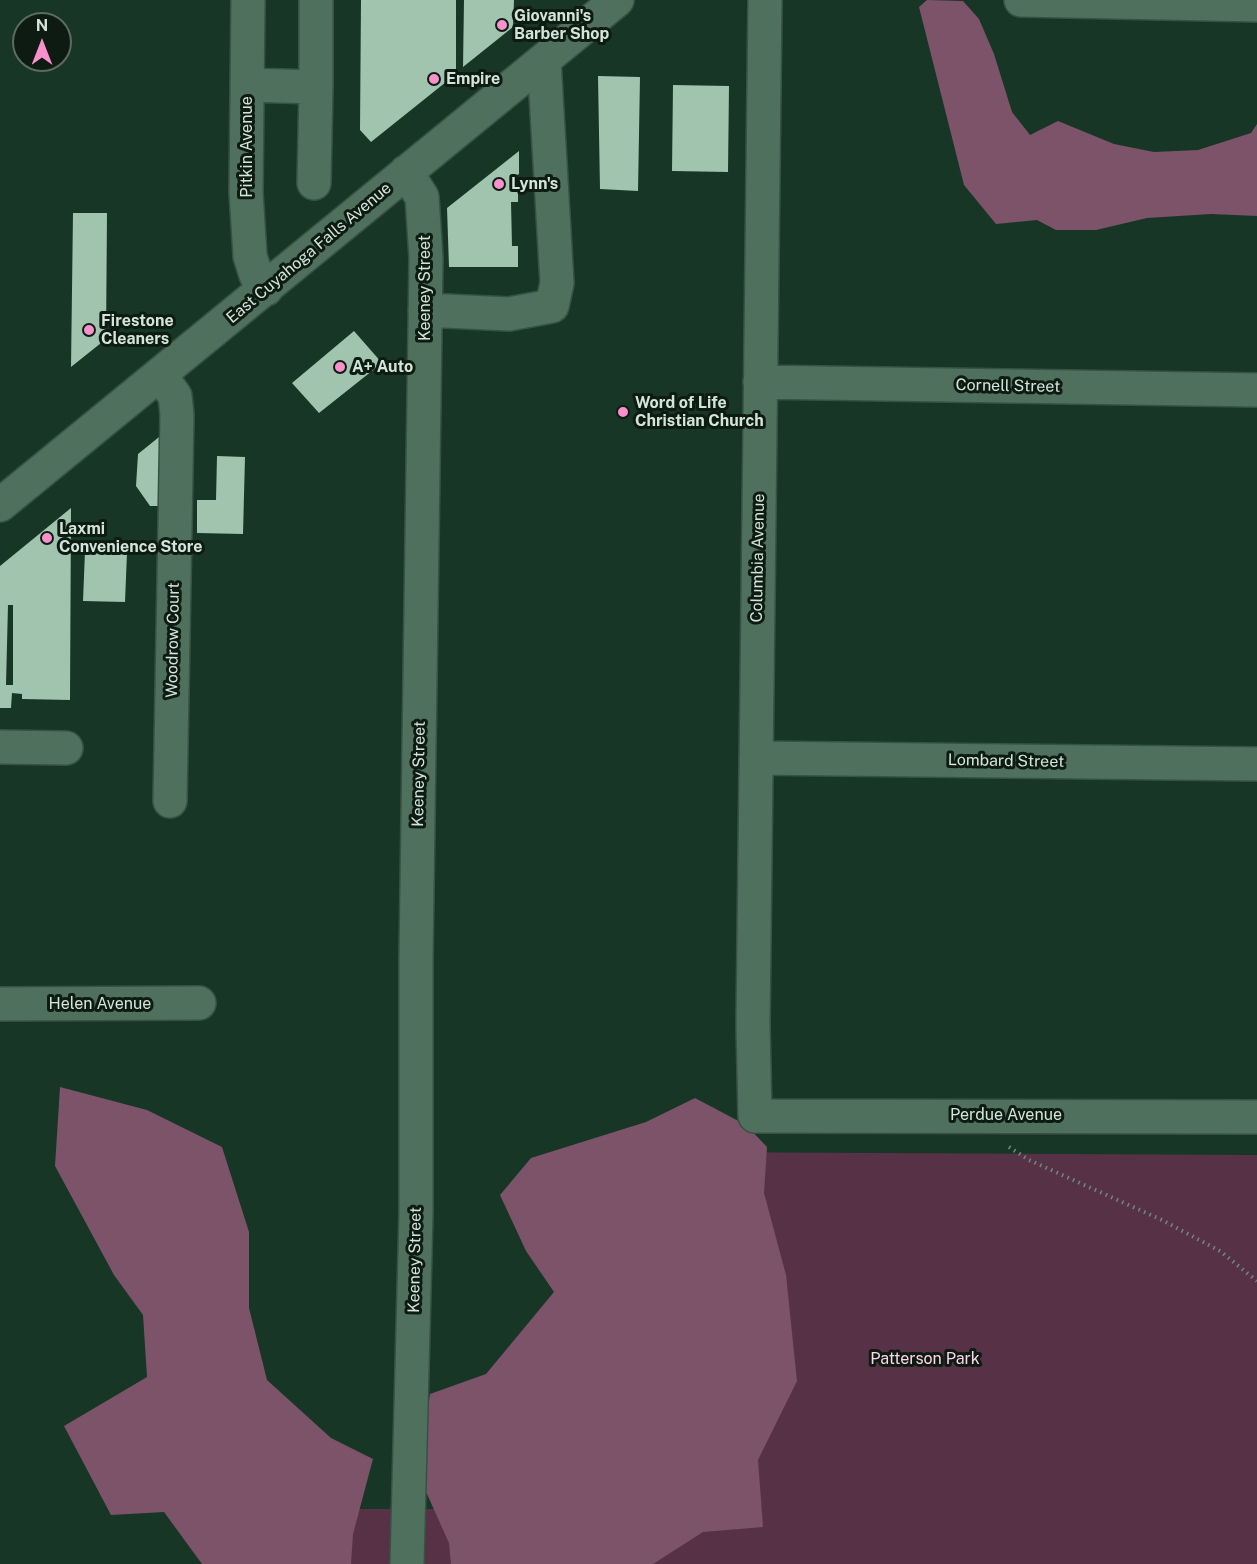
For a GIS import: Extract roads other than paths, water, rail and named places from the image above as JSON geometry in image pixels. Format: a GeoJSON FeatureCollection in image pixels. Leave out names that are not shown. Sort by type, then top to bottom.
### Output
{"type":"FeatureCollection","features":[{"type":"Feature","properties":{"kind":"street","name":"Pitkin Avenue"},"geometry":{"type":"LineString","coordinates":[[248,0],[246,192],[250,256],[256,275],[266,289]]}},
{"type":"Feature","properties":{"kind":"street"},"geometry":{"type":"LineString","coordinates":[[314,183],[316,0]]}},
{"type":"Feature","properties":{"kind":"street","name":"Columbia Avenue"},"geometry":{"type":"LineString","coordinates":[[755,1116],[753,1014],[765,0]]}},
{"type":"Feature","properties":{"kind":"street"},"geometry":{"type":"LineString","coordinates":[[1020,0],[1257,5]]}},
{"type":"Feature","properties":{"kind":"street","name":"East Cuyahoga Falls Avenue"},"geometry":{"type":"LineString","coordinates":[[0,505],[266,289],[611,2]]}},
{"type":"Feature","properties":{"kind":"street"},"geometry":{"type":"LineString","coordinates":[[425,310],[508,314],[552,306],[557,283],[544,60]]}},
{"type":"Feature","properties":{"kind":"street"},"geometry":{"type":"LineString","coordinates":[[247,85],[316,87]]}},
{"type":"Feature","properties":{"kind":"street","name":"Keeney Street"},"geometry":{"type":"LineString","coordinates":[[406,172],[423,204],[425,310],[412,1380],[407,1564]]}},
{"type":"Feature","properties":{"kind":"street","name":"Woodrow Court"},"geometry":{"type":"LineString","coordinates":[[160,375],[175,396],[177,415],[170,801]]}},
{"type":"Feature","properties":{"kind":"street","name":"Cornell Street"},"geometry":{"type":"LineString","coordinates":[[760,382],[1257,390]]}},
{"type":"Feature","properties":{"kind":"street"},"geometry":{"type":"LineString","coordinates":[[0,747],[66,747]]}},
{"type":"Feature","properties":{"kind":"street","name":"Lombard Street"},"geometry":{"type":"LineString","coordinates":[[756,758],[1257,764]]}},
{"type":"Feature","properties":{"kind":"street","name":"Helen Avenue"},"geometry":{"type":"LineString","coordinates":[[0,1004],[199,1003]]}},
{"type":"Feature","properties":{"kind":"street","name":"Perdue Avenue"},"geometry":{"type":"LineString","coordinates":[[755,1116],[1257,1117]]}},
{"type":"Feature","properties":{"kind":"place","name":"Giovanni's Barber Shop"},"geometry":{"type":"Point","coordinates":[502,25]}},
{"type":"Feature","properties":{"kind":"place","name":"Empire"},"geometry":{"type":"Point","coordinates":[434,79]}},
{"type":"Feature","properties":{"kind":"place","name":"Lynn's"},"geometry":{"type":"Point","coordinates":[499,184]}},
{"type":"Feature","properties":{"kind":"place","name":"Firestone Cleaners"},"geometry":{"type":"Point","coordinates":[89,330]}},
{"type":"Feature","properties":{"kind":"place","name":"A+ Auto"},"geometry":{"type":"Point","coordinates":[340,367]}},
{"type":"Feature","properties":{"kind":"place","name":"Word of Life Christian Church"},"geometry":{"type":"Point","coordinates":[623,412]}},
{"type":"Feature","properties":{"kind":"place","name":"Laxmi Convenience Store"},"geometry":{"type":"Point","coordinates":[47,538]}},
{"type":"Feature","properties":{"kind":"park label","name":"Patterson Park"},"geometry":{"type":"Point","coordinates":[925,1359]}}]}
